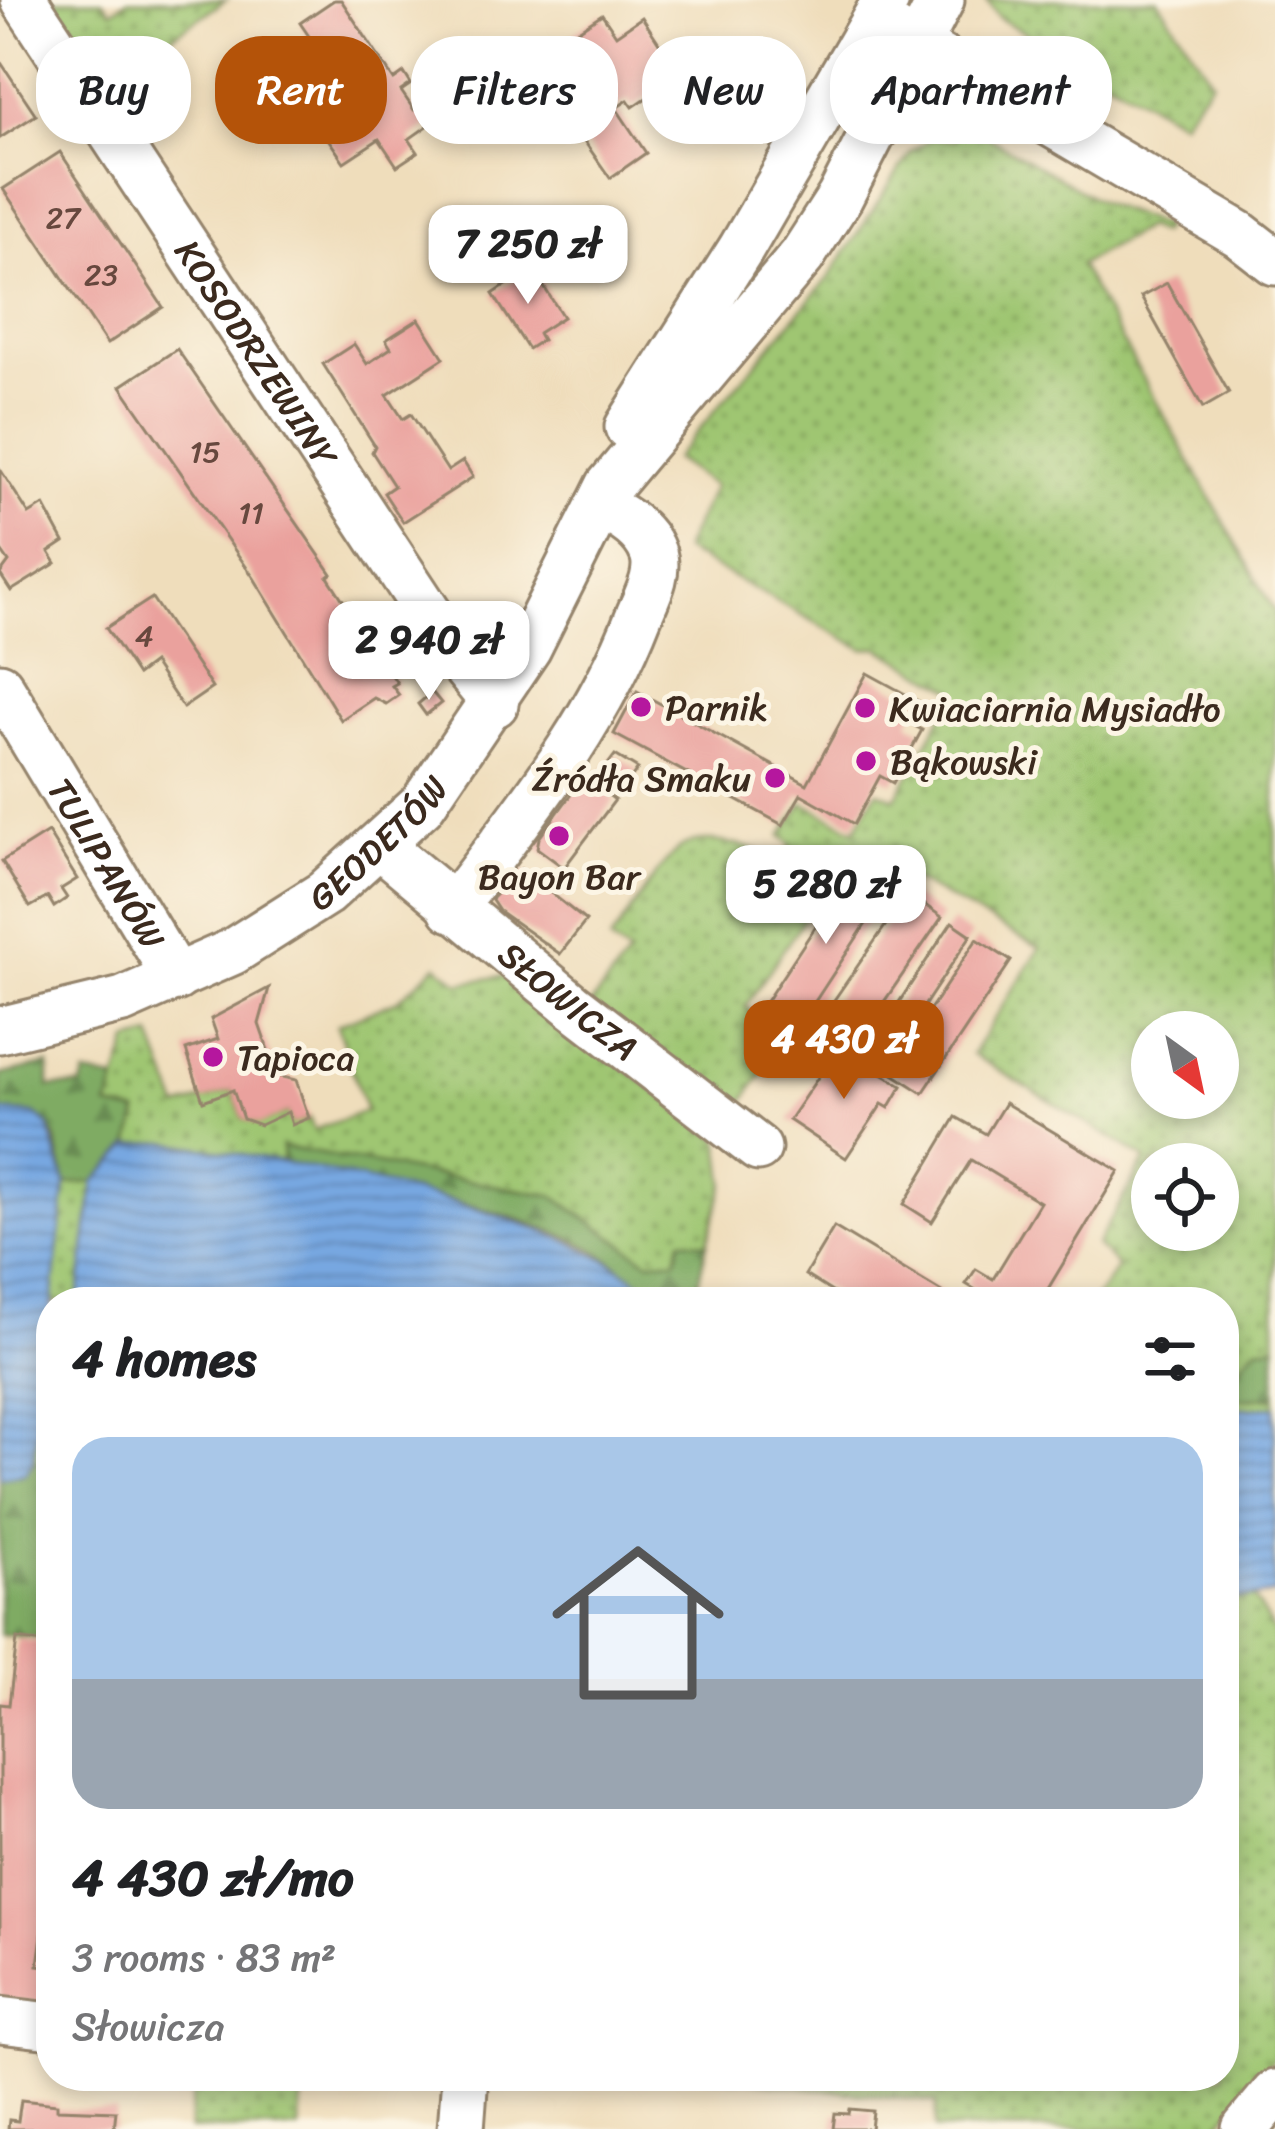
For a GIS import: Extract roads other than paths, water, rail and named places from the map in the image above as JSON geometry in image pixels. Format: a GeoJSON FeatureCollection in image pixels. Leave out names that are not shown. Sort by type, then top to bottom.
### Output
{"type":"FeatureCollection","features":[{"type":"Feature","properties":{"kind":"street","name":"KOSODRZEWINY"},"geometry":{"type":"LineString","coordinates":[[24,0],[460,662],[495,704]]}},
{"type":"Feature","properties":{"kind":"street","name":"GEODETÓW"},"geometry":{"type":"LineString","coordinates":[[921,36],[941,0]]}},
{"type":"Feature","properties":{"kind":"street","name":"GEODETÓW"},"geometry":{"type":"LineString","coordinates":[[604,496],[619,440],[752,231],[881,10]]}},
{"type":"Feature","properties":{"kind":"street"},"geometry":{"type":"LineString","coordinates":[[881,10],[909,36]]}},
{"type":"Feature","properties":{"kind":"street","name":"GEODETÓW"},"geometry":{"type":"LineString","coordinates":[[0,1030],[123,1000],[232,952],[325,892],[381,846],[444,777],[495,704],[604,496],[802,256],[867,144]]}},
{"type":"Feature","properties":{"kind":"street"},"geometry":{"type":"LineString","coordinates":[[1086,144],[1239,234],[1275,262]]}},
{"type":"Feature","properties":{"kind":"street"},"geometry":{"type":"LineString","coordinates":[[452,909],[586,730],[616,675],[652,584],[655,565],[646,540],[604,496]]}},
{"type":"Feature","properties":{"kind":"street","name":"TULIPANÓW"},"geometry":{"type":"LineString","coordinates":[[0,686],[176,978]]}},
{"type":"Feature","properties":{"kind":"street","name":"SŁOWICZA"},"geometry":{"type":"LineString","coordinates":[[381,846],[452,909],[758,1148]]}},
{"type":"Feature","properties":{"kind":"street"},"geometry":{"type":"LineString","coordinates":[[0,2020],[36,2024]]}},
{"type":"Feature","properties":{"kind":"street"},"geometry":{"type":"LineString","coordinates":[[461,2129],[465,2091]]}},
{"type":"Feature","properties":{"kind":"street"},"geometry":{"type":"LineString","coordinates":[[1245,2129],[1275,2093]]}},
{"type":"Feature","properties":{"kind":"water"},"geometry":{"type":"Polygon","coordinates":[[[0,1111],[35,1114],[48,1125],[66,1184],[54,1287],[36,1287],[33,1462],[25,1474],[0,1478],[0,1111]]]}},
{"type":"Feature","properties":{"kind":"water"},"geometry":{"type":"Polygon","coordinates":[[[165,1142],[430,1196],[571,1243],[625,1271],[643,1287],[80,1287],[94,1182],[130,1145],[165,1142]]]}},
{"type":"Feature","properties":{"kind":"water"},"geometry":{"type":"Polygon","coordinates":[[[1275,1407],[1275,1594],[1239,1599],[1239,1408],[1275,1407]]]}},
{"type":"Feature","properties":{"kind":"place","name":"Parnik"},"geometry":{"type":"Point","coordinates":[641,707]}},
{"type":"Feature","properties":{"kind":"place","name":"Kwiaciarnia Mysiadło"},"geometry":{"type":"Point","coordinates":[865,708]}},
{"type":"Feature","properties":{"kind":"place","name":"Bąkowski"},"geometry":{"type":"Point","coordinates":[866,761]}},
{"type":"Feature","properties":{"kind":"place","name":"Źródła Smaku"},"geometry":{"type":"Point","coordinates":[775,778]}},
{"type":"Feature","properties":{"kind":"place","name":"Bayon Bar"},"geometry":{"type":"Point","coordinates":[559,836]}},
{"type":"Feature","properties":{"kind":"place","name":"Tapioca"},"geometry":{"type":"Point","coordinates":[213,1057]}}]}
